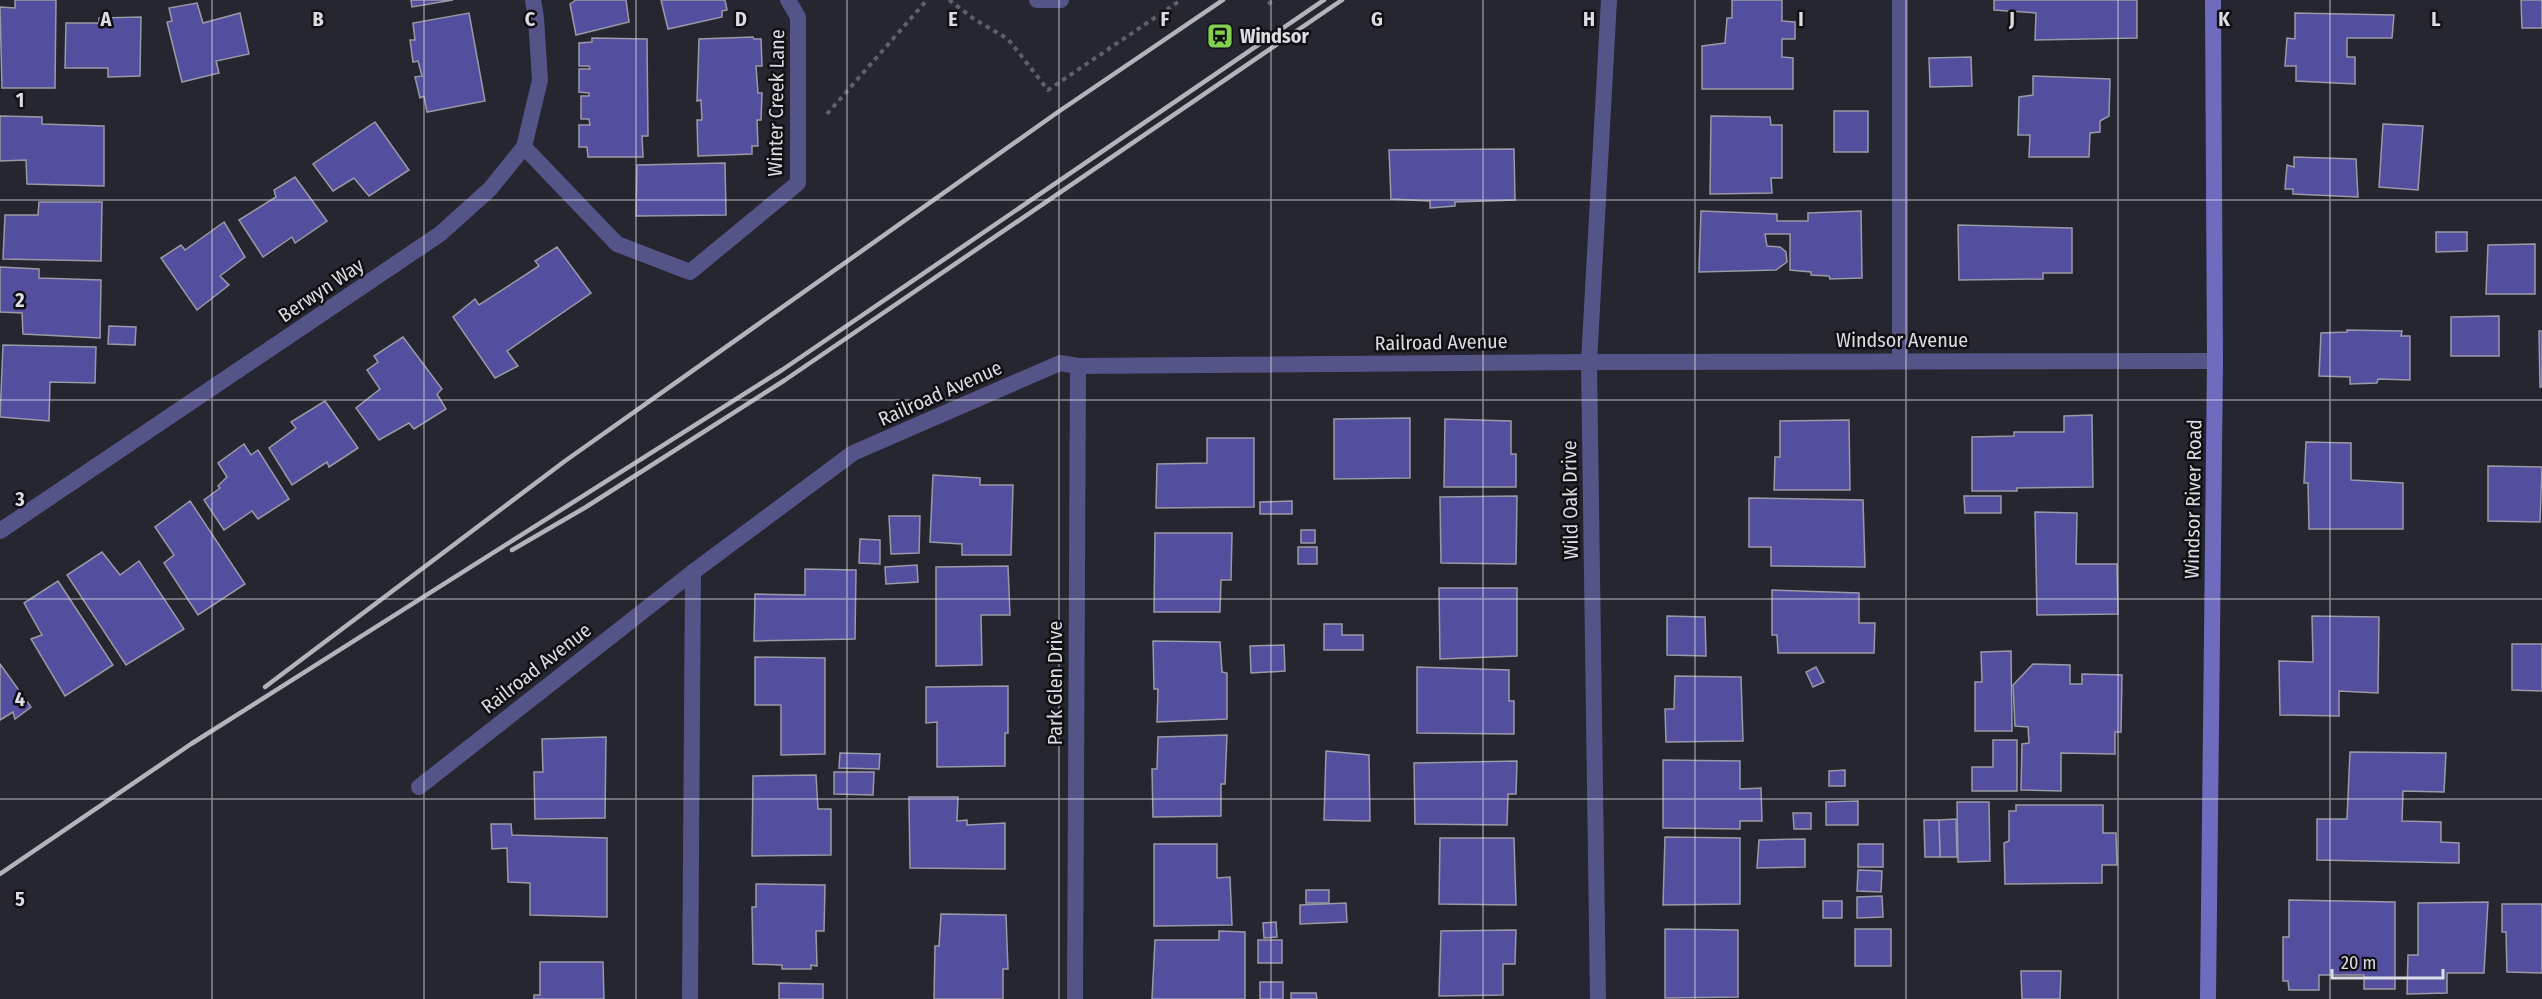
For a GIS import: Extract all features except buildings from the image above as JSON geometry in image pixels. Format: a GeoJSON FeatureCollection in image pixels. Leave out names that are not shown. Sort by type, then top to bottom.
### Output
{"type":"FeatureCollection","features":[{"type":"Feature","properties":{"kind":"main road","name":"Windsor River Road"},"geometry":{"type":"LineString","coordinates":[[2208,999],[2215,361],[2213,0]]}},
{"type":"Feature","properties":{"kind":"street","name":"Berwyn Way"},"geometry":{"type":"LineString","coordinates":[[0,531],[440,234],[490,189],[524,147],[540,80],[533,0]]}},
{"type":"Feature","properties":{"kind":"street","name":"Winter Creek Lane"},"geometry":{"type":"LineString","coordinates":[[524,147],[617,244],[690,272],[798,183],[798,17],[788,0]]}},
{"type":"Feature","properties":{"kind":"street"},"geometry":{"type":"LineString","coordinates":[[1037,0],[1061,0]]}},
{"type":"Feature","properties":{"kind":"street","name":"Wild Oak Drive"},"geometry":{"type":"LineString","coordinates":[[1598,999],[1589,362],[1609,0]]}},
{"type":"Feature","properties":{"kind":"street"},"geometry":{"type":"LineString","coordinates":[[1900,0],[1900,361]]}},
{"type":"Feature","properties":{"kind":"street","name":"Windsor Avenue"},"geometry":{"type":"LineString","coordinates":[[1589,362],[2215,361]]}},
{"type":"Feature","properties":{"kind":"street","name":"Railroad Avenue"},"geometry":{"type":"LineString","coordinates":[[418,787],[693,572],[853,453],[1060,363],[1077,366],[1589,362]]}},
{"type":"Feature","properties":{"kind":"street","name":"Park Glen Drive"},"geometry":{"type":"LineString","coordinates":[[1075,999],[1077,366]]}},
{"type":"Feature","properties":{"kind":"street"},"geometry":{"type":"LineString","coordinates":[[690,999],[693,572]]}},
{"type":"Feature","properties":{"kind":"path"},"geometry":{"type":"LineString","coordinates":[[798,145],[874,63],[927,0]]}},
{"type":"Feature","properties":{"kind":"path"},"geometry":{"type":"LineString","coordinates":[[949,0],[974,19],[1008,39],[1048,90],[1180,0]]}},
{"type":"Feature","properties":{"kind":"path"},"geometry":{"type":"LineString","coordinates":[[1268,4],[1274,0]]}},
{"type":"Feature","properties":{"kind":"railway"},"geometry":{"type":"LineString","coordinates":[[265,687],[565,461],[1058,112],[1223,0]]}},
{"type":"Feature","properties":{"kind":"railway"},"geometry":{"type":"LineString","coordinates":[[0,874],[191,744],[782,370],[1324,0]]}},
{"type":"Feature","properties":{"kind":"railway"},"geometry":{"type":"LineString","coordinates":[[512,550],[586,507],[785,380],[1342,0]]}},
{"type":"Feature","properties":{"kind":"place","name":"Windsor"},"geometry":{"type":"Point","coordinates":[1220,36]}}]}
